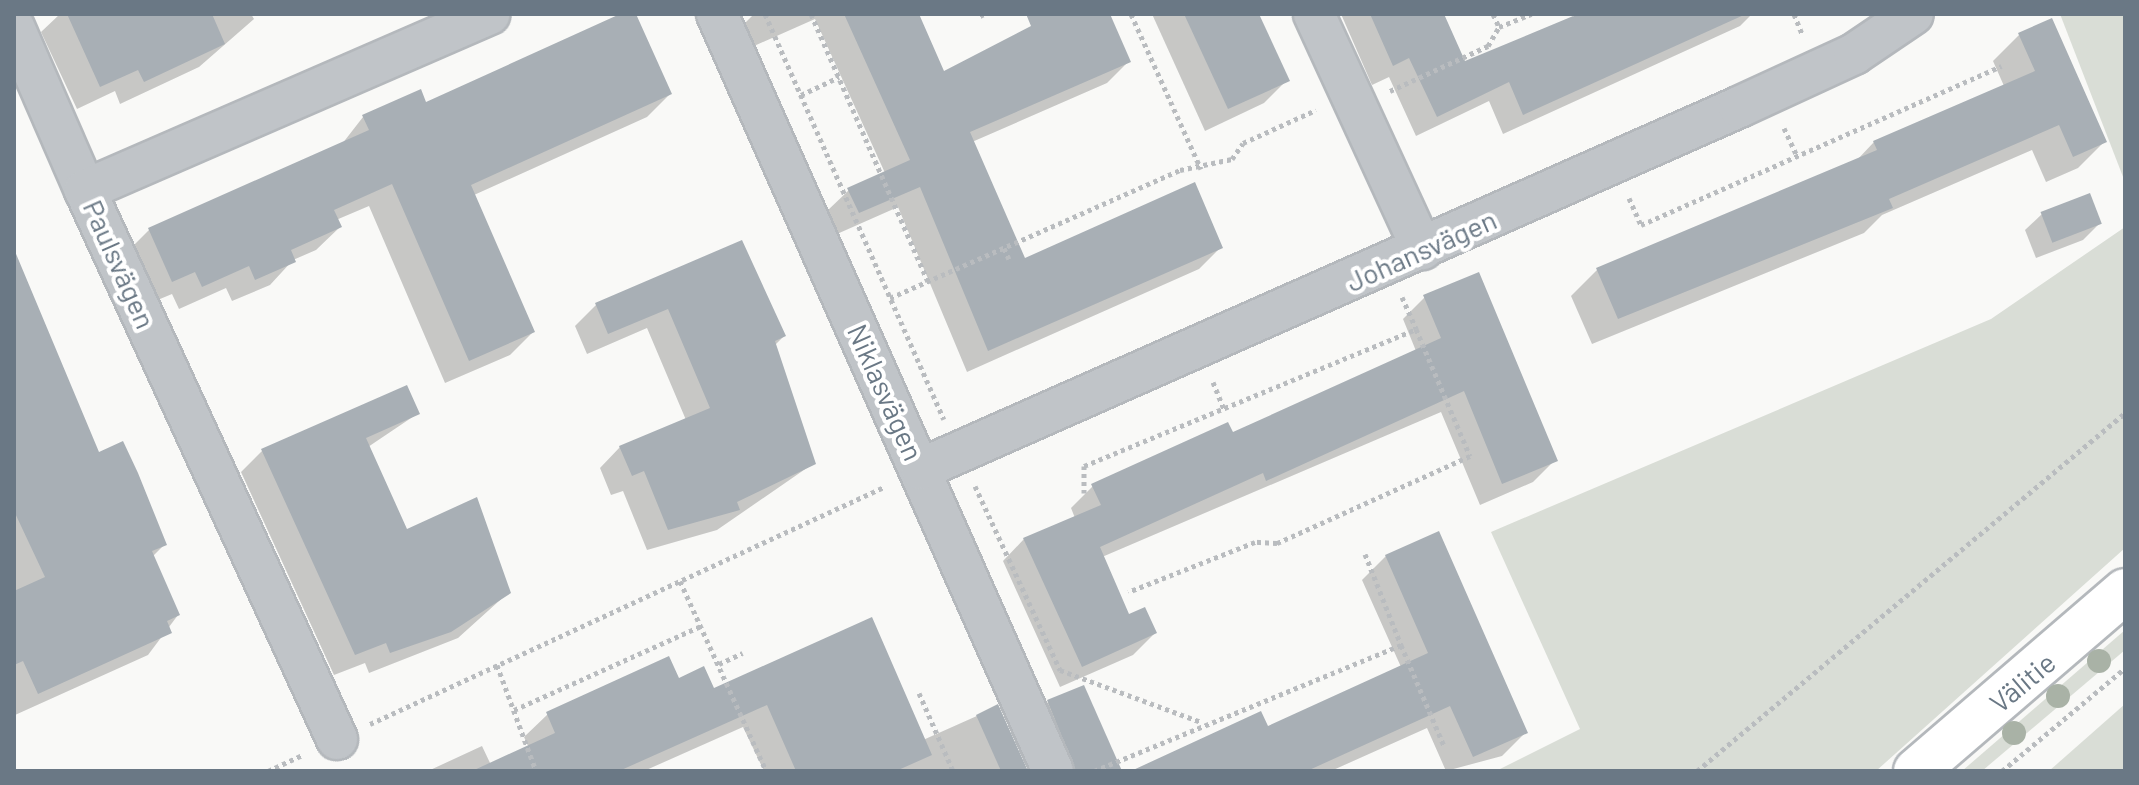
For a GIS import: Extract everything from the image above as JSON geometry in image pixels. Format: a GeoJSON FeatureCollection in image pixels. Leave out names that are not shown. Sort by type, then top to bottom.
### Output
{"type":"FeatureCollection","features":[{"type":"Feature","properties":{"kind":"main road","name":"Välitie"},"geometry":{"type":"LineString","coordinates":[[1916,771],[2125,591]]}},
{"type":"Feature","properties":{"kind":"street","name":"Paulsvägen"},"geometry":{"type":"LineString","coordinates":[[337,739],[85,190],[489,14]]}},
{"type":"Feature","properties":{"kind":"street","name":"Niklasvägen"},"geometry":{"type":"LineString","coordinates":[[717,14],[1053,771]]}},
{"type":"Feature","properties":{"kind":"street"},"geometry":{"type":"LineString","coordinates":[[1314,14],[1422,249]]}},
{"type":"Feature","properties":{"kind":"street","name":"Johansvägen"},"geometry":{"type":"LineString","coordinates":[[921,469],[1614,164],[1854,54],[1913,14]]}},
{"type":"Feature","properties":{"kind":"street"},"geometry":{"type":"LineString","coordinates":[[14,27],[85,190]]}},
{"type":"Feature","properties":{"kind":"path"},"geometry":{"type":"LineString","coordinates":[[765,14],[890,298],[1060,670],[1201,722]]}},
{"type":"Feature","properties":{"kind":"path"},"geometry":{"type":"LineString","coordinates":[[811,14],[928,282]]}},
{"type":"Feature","properties":{"kind":"path"},"geometry":{"type":"LineString","coordinates":[[1131,14],[1201,169]]}},
{"type":"Feature","properties":{"kind":"path"},"geometry":{"type":"LineString","coordinates":[[1493,14],[1499,27]]}},
{"type":"Feature","properties":{"kind":"path"},"geometry":{"type":"LineString","coordinates":[[890,298],[1180,170],[1201,169],[1321,108],[1357,107],[1488,46],[1499,27],[1532,14]]}},
{"type":"Feature","properties":{"kind":"path"},"geometry":{"type":"LineString","coordinates":[[1794,14],[1802,34]]}},
{"type":"Feature","properties":{"kind":"path"},"geometry":{"type":"LineString","coordinates":[[1614,164],[1641,225],[2002,66]]}},
{"type":"Feature","properties":{"kind":"path"},"geometry":{"type":"LineString","coordinates":[[801,95],[839,77]]}},
{"type":"Feature","properties":{"kind":"path"},"geometry":{"type":"LineString","coordinates":[[1004,248],[1009,259]]}},
{"type":"Feature","properties":{"kind":"path"},"geometry":{"type":"LineString","coordinates":[[1084,493],[1084,466],[1416,329],[1470,456],[1277,543],[1255,542],[1128,592]]}},
{"type":"Feature","properties":{"kind":"path"},"geometry":{"type":"LineString","coordinates":[[1697,771],[2125,413]]}},
{"type":"Feature","properties":{"kind":"path"},"geometry":{"type":"LineString","coordinates":[[268,771],[921,469]]}},
{"type":"Feature","properties":{"kind":"path"},"geometry":{"type":"LineString","coordinates":[[1365,554],[1444,746]]}},
{"type":"Feature","properties":{"kind":"path"},"geometry":{"type":"LineString","coordinates":[[680,581],[766,771]]}},
{"type":"Feature","properties":{"kind":"path"},"geometry":{"type":"LineString","coordinates":[[514,710],[701,626]]}},
{"type":"Feature","properties":{"kind":"path"},"geometry":{"type":"LineString","coordinates":[[1094,771],[1201,722],[1401,645]]}},
{"type":"Feature","properties":{"kind":"path"},"geometry":{"type":"LineString","coordinates":[[719,664],[743,653]]}},
{"type":"Feature","properties":{"kind":"path"},"geometry":{"type":"LineString","coordinates":[[497,665],[536,771]]}},
{"type":"Feature","properties":{"kind":"path"},"geometry":{"type":"LineString","coordinates":[[2002,771],[2125,668]]}},
{"type":"Feature","properties":{"kind":"path"},"geometry":{"type":"LineString","coordinates":[[919,693],[953,771]]}},
{"type":"Feature","properties":{"kind":"shaded area"},"geometry":{"type":"Polygon","coordinates":[[[2060,14],[2125,14],[2125,182],[2060,14]]]}},
{"type":"Feature","properties":{"kind":"shaded area"},"geometry":{"type":"Polygon","coordinates":[[[2125,227],[2125,548],[1876,771],[1496,771],[1580,729],[1491,532],[1991,319],[2125,227]]]}},
{"type":"Feature","properties":{"kind":"shaded area"},"geometry":{"type":"Polygon","coordinates":[[[2125,630],[2125,650],[1982,771],[1962,771],[2125,630]]]}},
{"type":"Feature","properties":{"kind":"shaded area"},"geometry":{"type":"Polygon","coordinates":[[[2125,704],[2125,771],[2049,771],[2125,704]]]}},
{"type":"Feature","properties":{"kind":"building"},"geometry":{"type":"Polygon","coordinates":[[[67,14],[212,14],[225,44],[144,82],[138,70],[100,87],[67,14]]]}},
{"type":"Feature","properties":{"kind":"building"},"geometry":{"type":"Polygon","coordinates":[[[620,14],[636,14],[672,94],[471,185],[535,332],[469,361],[392,184],[334,210],[342,227],[291,250],[296,262],[255,280],[249,266],[202,287],[195,272],[172,282],[148,228],[369,130],[362,115],[421,89],[426,102],[620,14]]]}},
{"type":"Feature","properties":{"kind":"building"},"geometry":{"type":"Polygon","coordinates":[[[844,14],[919,14],[944,71],[1031,26],[1026,14],[1110,14],[1131,62],[970,132],[1025,258],[1195,182],[1223,248],[988,351],[920,187],[859,213],[847,188],[910,160],[844,14]]]}},
{"type":"Feature","properties":{"kind":"building"},"geometry":{"type":"Polygon","coordinates":[[[1184,14],[1259,14],[1290,81],[1228,109],[1184,14]]]}},
{"type":"Feature","properties":{"kind":"building"},"geometry":{"type":"Polygon","coordinates":[[[1370,14],[1444,14],[1465,61],[1578,14],[1746,14],[1523,115],[1509,82],[1437,117],[1409,58],[1393,66],[1370,14]]]}},
{"type":"Feature","properties":{"kind":"building"},"geometry":{"type":"Polygon","coordinates":[[[2052,18],[2107,142],[2073,157],[2059,125],[1889,199],[1893,208],[1618,319],[1596,268],[1877,150],[1873,141],[2035,71],[2018,33],[2052,18]]]}},
{"type":"Feature","properties":{"kind":"building"},"geometry":{"type":"Polygon","coordinates":[[[2090,193],[2102,224],[2052,243],[2041,212],[2090,193]]]}},
{"type":"Feature","properties":{"kind":"building"},"geometry":{"type":"Polygon","coordinates":[[[742,240],[786,336],[775,341],[816,464],[737,502],[740,510],[668,530],[644,471],[632,476],[619,446],[710,408],[668,309],[608,334],[595,303],[742,240]]]}},
{"type":"Feature","properties":{"kind":"building"},"geometry":{"type":"Polygon","coordinates":[[[14,249],[99,452],[123,441],[138,473],[167,545],[152,551],[180,615],[167,621],[172,633],[38,694],[23,661],[14,665],[14,591],[45,577],[14,511],[14,249]]]}},
{"type":"Feature","properties":{"kind":"building"},"geometry":{"type":"Polygon","coordinates":[[[1479,272],[1558,461],[1502,484],[1464,391],[1266,481],[1263,473],[1100,547],[1129,614],[1145,607],[1157,633],[1082,667],[1023,538],[1101,505],[1091,484],[1228,422],[1233,432],[1441,338],[1423,295],[1479,272]]]}},
{"type":"Feature","properties":{"kind":"building"},"geometry":{"type":"Polygon","coordinates":[[[407,385],[420,414],[366,438],[407,529],[477,497],[511,593],[451,632],[390,653],[386,643],[355,655],[261,449],[407,385]]]}},
{"type":"Feature","properties":{"kind":"building"},"geometry":{"type":"Polygon","coordinates":[[[1439,531],[1528,733],[1473,757],[1450,706],[1307,771],[1131,771],[1261,711],[1268,726],[1428,653],[1385,555],[1439,531]]]}},
{"type":"Feature","properties":{"kind":"building"},"geometry":{"type":"Polygon","coordinates":[[[872,617],[932,755],[896,771],[796,771],[767,705],[619,771],[472,771],[555,733],[546,712],[669,656],[679,678],[704,666],[714,688],[872,617]]]}},
{"type":"Feature","properties":{"kind":"building"},"geometry":{"type":"Polygon","coordinates":[[[1084,685],[1122,771],[1076,771],[1047,700],[1084,685]]]}},
{"type":"Feature","properties":{"kind":"building"},"geometry":{"type":"Polygon","coordinates":[[[998,704],[1028,771],[1001,771],[976,715],[998,704]]]}}]}
